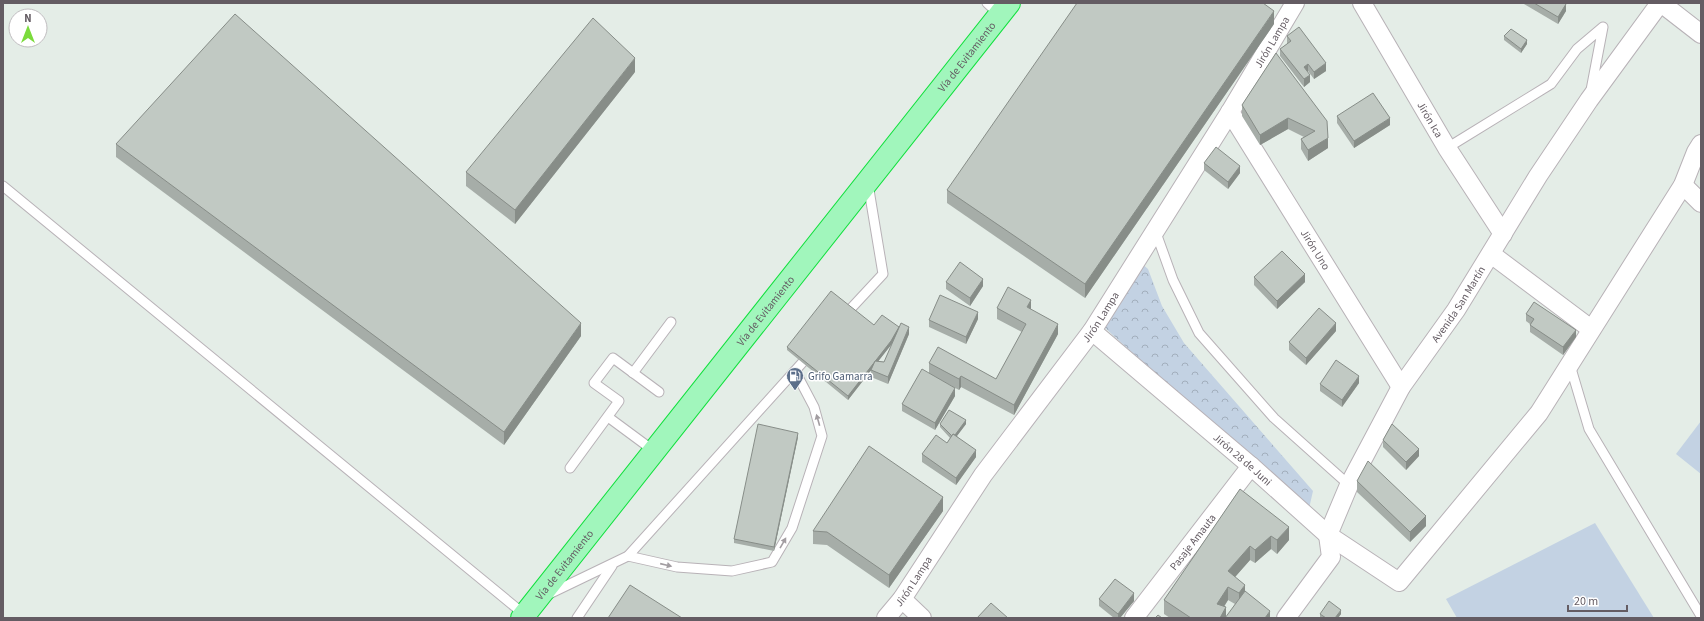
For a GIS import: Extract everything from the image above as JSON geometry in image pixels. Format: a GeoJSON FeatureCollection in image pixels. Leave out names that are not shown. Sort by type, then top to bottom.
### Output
{"type":"FeatureCollection","features":[{"type":"Feature","properties":{"kind":"highway","name":"Vía de Evitamiento"},"geometry":{"type":"LineString","coordinates":[[528,611],[868,181],[999,7]]}},
{"type":"Feature","properties":{"kind":"street","name":"Jirón Lampa"},"geometry":{"type":"LineString","coordinates":[[886,618],[902,599],[984,475],[1092,331],[1230,112],[1296,3]]}},
{"type":"Feature","properties":{"kind":"street","name":"Jirón Ica"},"geometry":{"type":"LineString","coordinates":[[1362,3],[1447,148],[1503,234]]}},
{"type":"Feature","properties":{"kind":"street"},"geometry":{"type":"LineString","coordinates":[[1661,3],[1701,34]]}},
{"type":"Feature","properties":{"kind":"street","name":"Avenida San Martín"},"geometry":{"type":"LineString","coordinates":[[1328,535],[1349,485],[1401,387],[1456,310],[1538,176],[1589,100],[1661,3]]}},
{"type":"Feature","properties":{"kind":"street","name":"Jirón Uno"},"geometry":{"type":"LineString","coordinates":[[1230,112],[1401,387]]}},
{"type":"Feature","properties":{"kind":"street"},"geometry":{"type":"LineString","coordinates":[[1570,365],[1683,185],[1696,152],[1701,144]]}},
{"type":"Feature","properties":{"kind":"street"},"geometry":{"type":"LineString","coordinates":[[1683,185],[1701,203]]}},
{"type":"Feature","properties":{"kind":"street"},"geometry":{"type":"LineString","coordinates":[[1491,254],[1592,330]]}},
{"type":"Feature","properties":{"kind":"street","name":"Jirón 28 de Juni"},"geometry":{"type":"LineString","coordinates":[[1092,331],[1251,466],[1328,535],[1398,582],[1539,413],[1570,365]]}},
{"type":"Feature","properties":{"kind":"street","name":"Pasaje Amauta"},"geometry":{"type":"LineString","coordinates":[[1134,618],[1251,466]]}},
{"type":"Feature","properties":{"kind":"street"},"geometry":{"type":"LineString","coordinates":[[1286,618],[1331,557],[1328,535]]}},
{"type":"Feature","properties":{"kind":"street"},"geometry":{"type":"LineString","coordinates":[[902,599],[922,618]]}},
{"type":"Feature","properties":{"kind":"lane"},"geometry":{"type":"LineString","coordinates":[[1447,148],[1551,84],[1577,49],[1603,27],[1589,100]]}},
{"type":"Feature","properties":{"kind":"lane"},"geometry":{"type":"LineString","coordinates":[[836,325],[883,274],[868,181]]}},
{"type":"Feature","properties":{"kind":"lane"},"geometry":{"type":"LineString","coordinates":[[3,186],[528,611],[628,556],[816,348]]}},
{"type":"Feature","properties":{"kind":"lane"},"geometry":{"type":"LineString","coordinates":[[1155,230],[1173,280],[1199,333],[1274,418],[1349,485]]}},
{"type":"Feature","properties":{"kind":"lane"},"geometry":{"type":"LineString","coordinates":[[633,373],[671,322]]}},
{"type":"Feature","properties":{"kind":"lane"},"geometry":{"type":"LineString","coordinates":[[570,468],[620,401],[594,383],[613,358],[659,392]]}},
{"type":"Feature","properties":{"kind":"lane"},"geometry":{"type":"LineString","coordinates":[[1570,365],[1589,429],[1701,616]]}},
{"type":"Feature","properties":{"kind":"lane"},"geometry":{"type":"LineString","coordinates":[[628,556],[677,567],[732,571],[772,562],[792,528],[822,436],[814,407],[795,371]]}},
{"type":"Feature","properties":{"kind":"lane"},"geometry":{"type":"LineString","coordinates":[[608,417],[654,452]]}},
{"type":"Feature","properties":{"kind":"lane"},"geometry":{"type":"LineString","coordinates":[[577,618],[613,565]]}},
{"type":"Feature","properties":{"kind":"green space"},"geometry":{"type":"Polygon","coordinates":[[[1141,263],[1148,269],[1162,306],[1184,343],[1313,491],[1308,513],[1104,327],[1141,263]]]}},
{"type":"Feature","properties":{"kind":"green space"},"geometry":{"type":"Polygon","coordinates":[[[1701,421],[1701,474],[1676,454],[1701,421]]]}},
{"type":"Feature","properties":{"kind":"green space"},"geometry":{"type":"Polygon","coordinates":[[[1595,523],[1654,618],[1457,618],[1446,599],[1595,523]]]}},
{"type":"Feature","properties":{"kind":"building"},"geometry":{"type":"Polygon","coordinates":[[[1077,3],[1263,3],[1274,11],[1085,284],[947,190],[1077,3]]]}},
{"type":"Feature","properties":{"kind":"building"},"geometry":{"type":"Polygon","coordinates":[[[1534,3],[1565,3],[1566,4],[1558,17],[1534,3]]]}},
{"type":"Feature","properties":{"kind":"building"},"geometry":{"type":"Polygon","coordinates":[[[235,14],[581,323],[504,432],[116,144],[235,14]]]}},
{"type":"Feature","properties":{"kind":"building"},"geometry":{"type":"Polygon","coordinates":[[[593,18],[635,58],[515,210],[466,172],[593,18]]]}},
{"type":"Feature","properties":{"kind":"building"},"geometry":{"type":"Polygon","coordinates":[[[1299,27],[1326,63],[1314,72],[1308,64],[1304,67],[1310,75],[1304,79],[1280,49],[1291,41],[1287,36],[1299,27]]]}},
{"type":"Feature","properties":{"kind":"building"},"geometry":{"type":"Polygon","coordinates":[[[1511,29],[1527,40],[1521,49],[1504,36],[1511,29]]]}},
{"type":"Feature","properties":{"kind":"building"},"geometry":{"type":"Polygon","coordinates":[[[1276,53],[1327,121],[1328,138],[1308,150],[1301,139],[1315,131],[1288,118],[1260,135],[1242,105],[1276,53]]]}},
{"type":"Feature","properties":{"kind":"building"},"geometry":{"type":"Polygon","coordinates":[[[1373,93],[1390,118],[1354,141],[1337,116],[1373,93]]]}},
{"type":"Feature","properties":{"kind":"building"},"geometry":{"type":"Polygon","coordinates":[[[1216,147],[1240,166],[1228,182],[1204,163],[1216,147]]]}},
{"type":"Feature","properties":{"kind":"building"},"geometry":{"type":"Polygon","coordinates":[[[1282,251],[1305,274],[1277,301],[1254,277],[1282,251]]]}},
{"type":"Feature","properties":{"kind":"building"},"geometry":{"type":"Polygon","coordinates":[[[960,262],[983,279],[970,298],[946,282],[960,262]]]}},
{"type":"Feature","properties":{"kind":"building"},"geometry":{"type":"Polygon","coordinates":[[[1008,287],[1031,300],[1027,307],[1058,324],[1014,405],[961,376],[959,379],[929,363],[938,347],[996,379],[1026,324],[997,308],[1008,287]]]}},
{"type":"Feature","properties":{"kind":"building"},"geometry":{"type":"Polygon","coordinates":[[[831,291],[874,325],[882,315],[899,327],[891,341],[848,396],[787,347],[831,291]]]}},
{"type":"Feature","properties":{"kind":"building"},"geometry":{"type":"Polygon","coordinates":[[[940,295],[978,312],[966,337],[929,320],[940,295]]]}},
{"type":"Feature","properties":{"kind":"building"},"geometry":{"type":"Polygon","coordinates":[[[1534,302],[1576,330],[1563,347],[1530,325],[1534,319],[1526,314],[1534,302]]]}},
{"type":"Feature","properties":{"kind":"building"},"geometry":{"type":"Polygon","coordinates":[[[1319,308],[1336,323],[1306,358],[1289,342],[1319,308]]]}},
{"type":"Feature","properties":{"kind":"building"},"geometry":{"type":"Polygon","coordinates":[[[901,323],[909,327],[888,377],[871,370],[875,361],[884,362],[901,323]]]}},
{"type":"Feature","properties":{"kind":"building"},"geometry":{"type":"Polygon","coordinates":[[[1336,360],[1359,376],[1342,400],[1320,384],[1336,360]]]}},
{"type":"Feature","properties":{"kind":"building"},"geometry":{"type":"Polygon","coordinates":[[[922,369],[955,388],[935,423],[902,404],[922,369]]]}},
{"type":"Feature","properties":{"kind":"building"},"geometry":{"type":"Polygon","coordinates":[[[949,410],[966,420],[955,435],[953,434],[952,436],[940,424],[949,410]]]}},
{"type":"Feature","properties":{"kind":"building"},"geometry":{"type":"Polygon","coordinates":[[[758,424],[798,433],[774,547],[734,539],[758,424]]]}},
{"type":"Feature","properties":{"kind":"building"},"geometry":{"type":"Polygon","coordinates":[[[1392,424],[1419,449],[1406,462],[1383,440],[1392,424]]]}},
{"type":"Feature","properties":{"kind":"building"},"geometry":{"type":"Polygon","coordinates":[[[953,434],[976,450],[956,478],[922,454],[936,435],[947,443],[953,434]]]}},
{"type":"Feature","properties":{"kind":"building"},"geometry":{"type":"Polygon","coordinates":[[[869,446],[943,497],[889,575],[827,532],[813,531],[869,446]]]}},
{"type":"Feature","properties":{"kind":"building"},"geometry":{"type":"Polygon","coordinates":[[[1368,461],[1426,516],[1410,532],[1357,481],[1368,461]]]}},
{"type":"Feature","properties":{"kind":"building"},"geometry":{"type":"Polygon","coordinates":[[[1240,489],[1289,527],[1277,540],[1271,536],[1255,550],[1250,546],[1228,571],[1245,585],[1239,593],[1228,587],[1217,604],[1226,607],[1220,618],[1191,618],[1164,600],[1240,489]]]}},
{"type":"Feature","properties":{"kind":"building"},"geometry":{"type":"Polygon","coordinates":[[[1115,579],[1134,593],[1118,614],[1099,599],[1115,579]]]}},
{"type":"Feature","properties":{"kind":"building"},"geometry":{"type":"Polygon","coordinates":[[[630,585],[682,618],[608,618],[630,585]]]}},
{"type":"Feature","properties":{"kind":"building"},"geometry":{"type":"Polygon","coordinates":[[[1245,591],[1270,611],[1265,618],[1225,618],[1245,591]]]}},
{"type":"Feature","properties":{"kind":"building"},"geometry":{"type":"Polygon","coordinates":[[[1329,601],[1341,610],[1335,618],[1326,618],[1320,614],[1329,601]]]}},
{"type":"Feature","properties":{"kind":"building"},"geometry":{"type":"Polygon","coordinates":[[[991,603],[1008,618],[977,618],[991,603]]]}},
{"type":"Feature","properties":{"kind":"building"},"geometry":{"type":"Polygon","coordinates":[[[1158,615],[1162,618],[1155,618],[1158,615]]]}},
{"type":"Feature","properties":{"kind":"place","name":"Grifo Gamarra"},"geometry":{"type":"Point","coordinates":[795,391]}}]}
